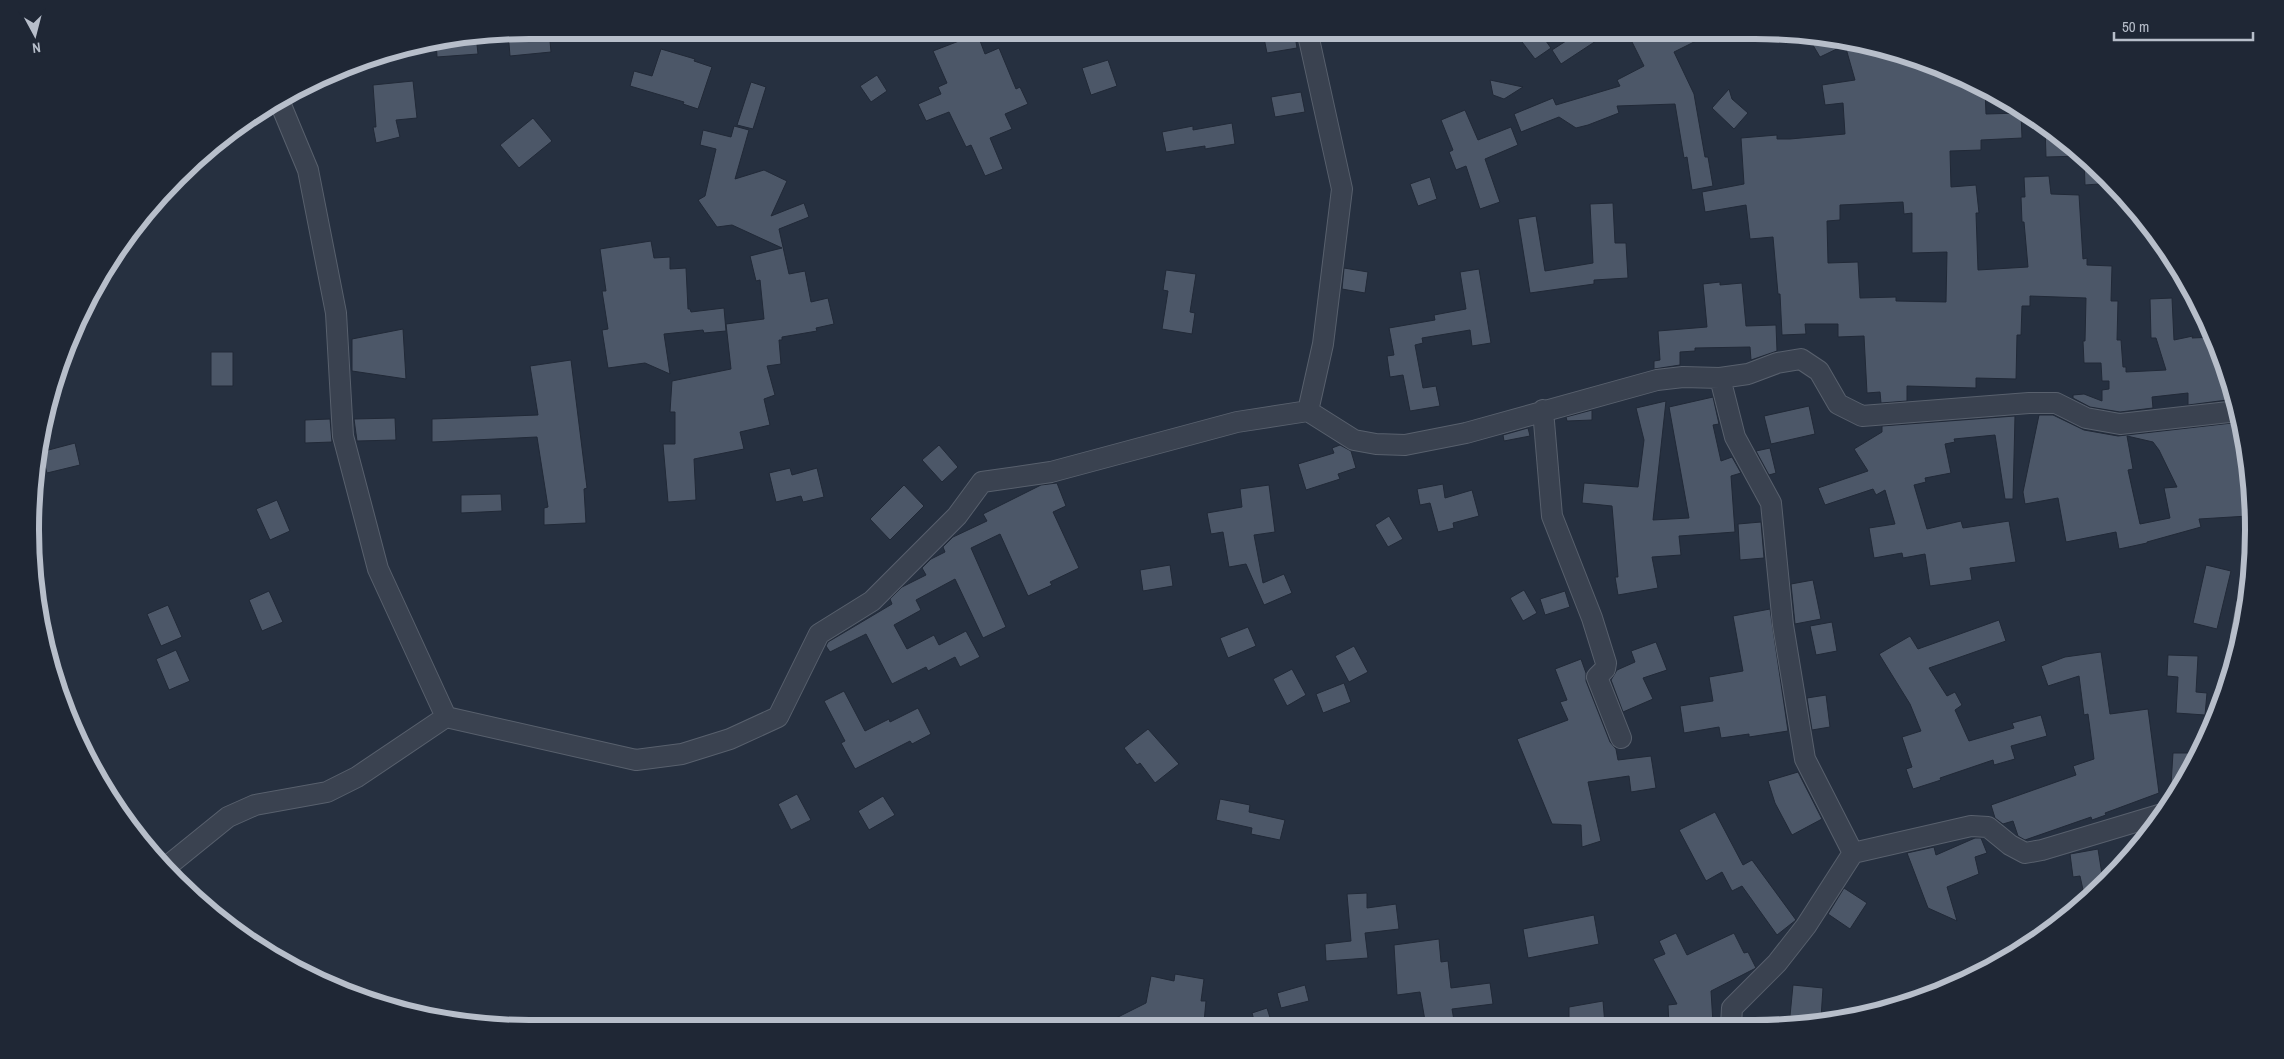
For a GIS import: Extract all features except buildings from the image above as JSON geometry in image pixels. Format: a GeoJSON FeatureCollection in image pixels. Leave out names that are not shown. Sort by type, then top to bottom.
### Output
{"type":"FeatureCollection","features":[{"type":"Feature","properties":{"kind":"street"},"geometry":{"type":"LineString","coordinates":[[1308,411],[1323,344],[1342,189],[1309,39]]}},
{"type":"Feature","properties":{"kind":"street"},"geometry":{"type":"LineString","coordinates":[[281,106],[308,170],[336,313],[343,436],[378,569],[446,717]]}},
{"type":"Feature","properties":{"kind":"street"},"geometry":{"type":"LineString","coordinates":[[170,864],[228,817],[255,805],[327,792],[357,776],[446,717],[636,760],[682,754],[730,739],[778,716],[819,634],[872,601],[957,516],[982,482],[1051,472],[1237,422],[1308,411],[1354,440],[1376,444],[1404,445],[1466,433],[1543,410],[1657,380],[1683,376],[1720,378],[1748,374],[1776,363],[1801,359],[1819,371],[1838,404],[1862,416],[2029,403],[2056,403],[2086,418],[2120,424],[2231,412]]}},
{"type":"Feature","properties":{"kind":"street"},"geometry":{"type":"LineString","coordinates":[[1720,378],[1735,437],[1771,503],[1783,625],[1806,759],[1853,853]]}},
{"type":"Feature","properties":{"kind":"street"},"geometry":{"type":"LineString","coordinates":[[1543,410],[1552,516],[1592,618],[1606,663],[1605,669],[1597,676],[1621,738]]}},
{"type":"Feature","properties":{"kind":"street"},"geometry":{"type":"LineString","coordinates":[[1731,1020],[1732,1008],[1777,964],[1806,926],[1853,853],[1941,831],[1971,826],[1988,827],[2010,845],[2025,852],[2042,850],[2152,817]]}}]}
